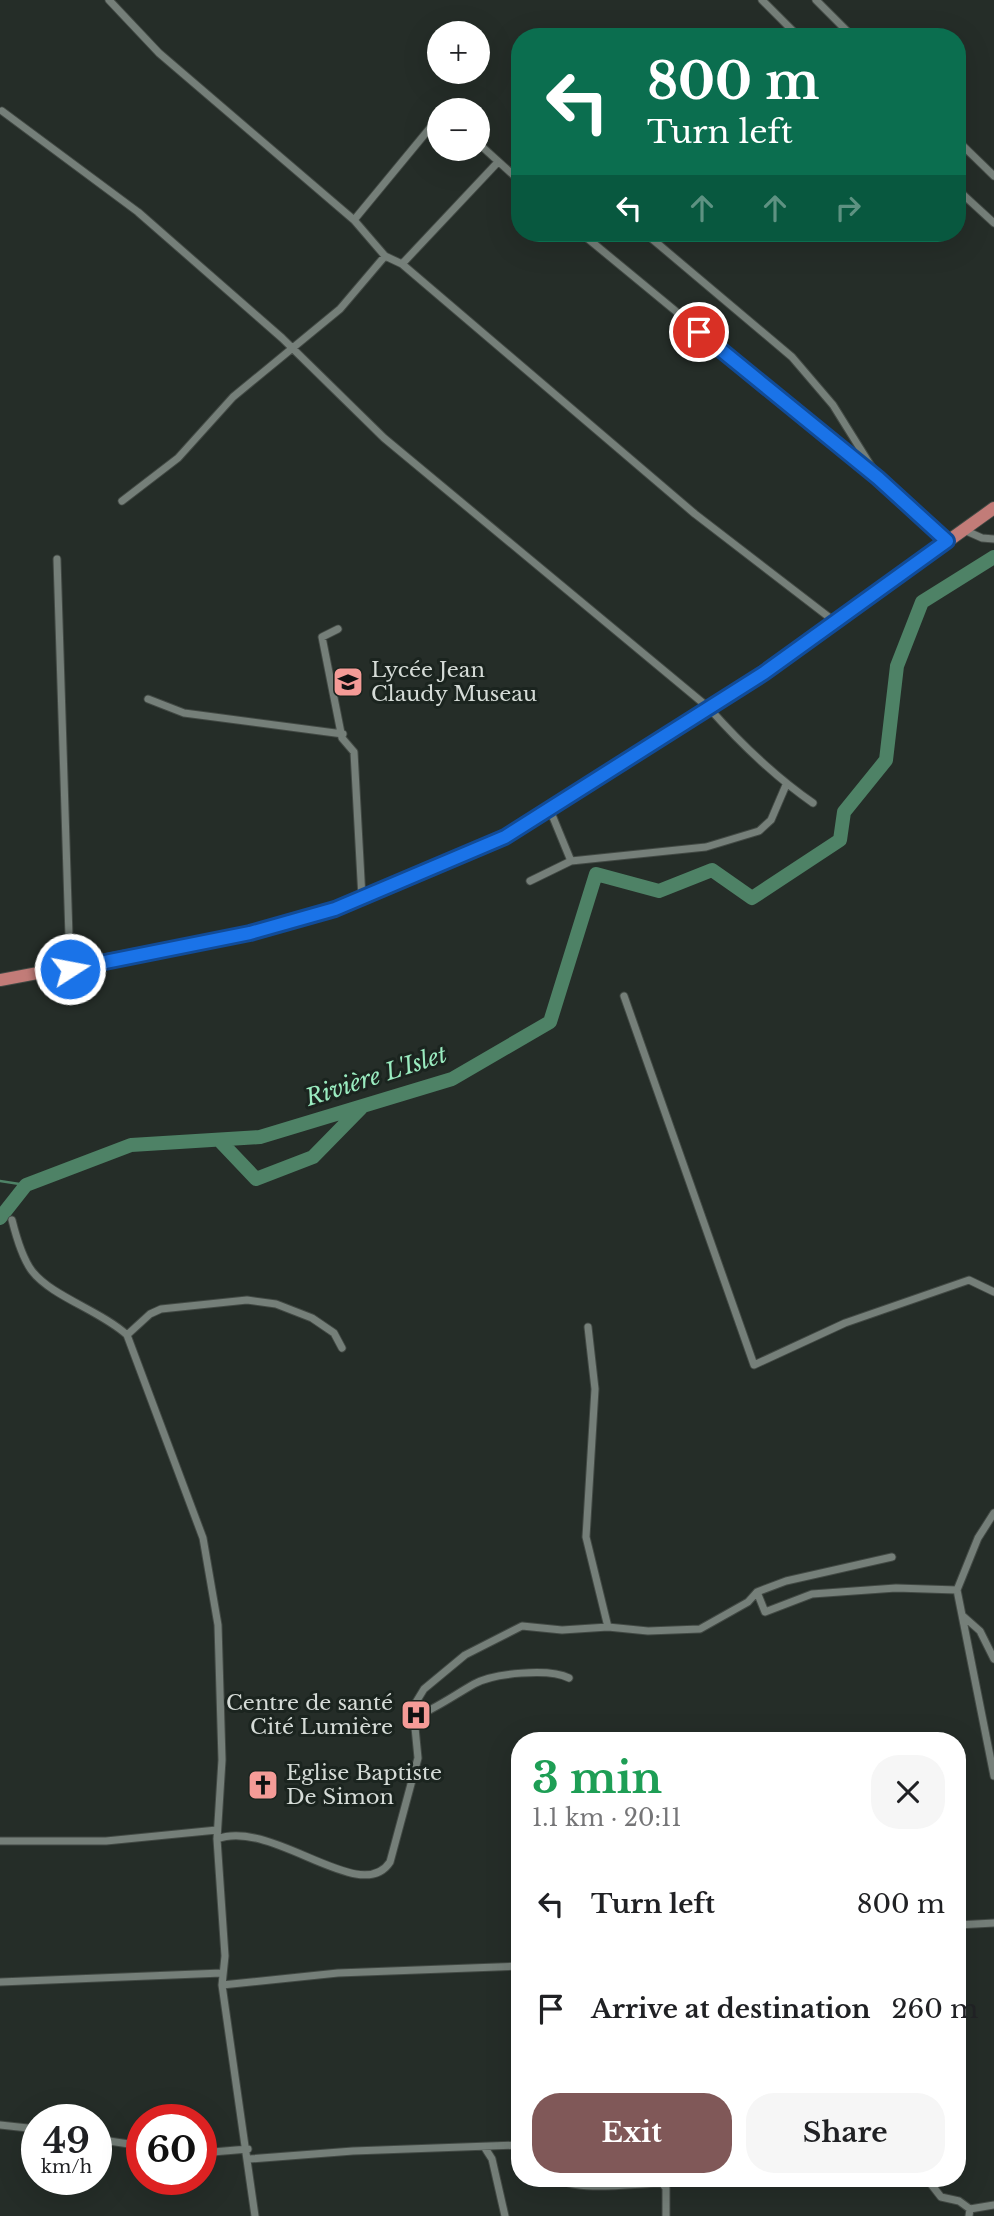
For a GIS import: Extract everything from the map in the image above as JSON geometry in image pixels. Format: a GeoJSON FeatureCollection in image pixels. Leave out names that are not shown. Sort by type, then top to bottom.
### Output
{"type":"FeatureCollection","features":[{"type":"Feature","properties":{"kind":"main road"},"geometry":{"type":"LineString","coordinates":[[0,980],[70,969],[250,933],[362,898],[505,837],[709,708],[994,509]]}},
{"type":"Feature","properties":{"kind":"street"},"geometry":{"type":"LineString","coordinates":[[109,0],[159,54],[354,220],[385,256],[402,264],[695,514],[834,621]]}},
{"type":"Feature","properties":{"kind":"street"},"geometry":{"type":"LineString","coordinates":[[762,0],[790,28]]}},
{"type":"Feature","properties":{"kind":"street"},"geometry":{"type":"LineString","coordinates":[[816,0],[844,28]]}},
{"type":"Feature","properties":{"kind":"street"},"geometry":{"type":"LineString","coordinates":[[2,111],[138,212],[292,349],[384,438],[709,708],[743,746],[786,785],[813,803]]}},
{"type":"Feature","properties":{"kind":"street"},"geometry":{"type":"LineString","coordinates":[[354,220],[427,132]]}},
{"type":"Feature","properties":{"kind":"street"},"geometry":{"type":"LineString","coordinates":[[966,149],[994,176]]}},
{"type":"Feature","properties":{"kind":"street"},"geometry":{"type":"LineString","coordinates":[[490,154],[511,173]]}},
{"type":"Feature","properties":{"kind":"street"},"geometry":{"type":"LineString","coordinates":[[402,264],[498,162]]}},
{"type":"Feature","properties":{"kind":"street"},"geometry":{"type":"LineString","coordinates":[[966,197],[994,223]]}},
{"type":"Feature","properties":{"kind":"street"},"geometry":{"type":"LineString","coordinates":[[592,242],[857,464],[878,478],[947,541]]}},
{"type":"Feature","properties":{"kind":"street"},"geometry":{"type":"LineString","coordinates":[[656,242],[792,357],[833,405],[878,478]]}},
{"type":"Feature","properties":{"kind":"street"},"geometry":{"type":"LineString","coordinates":[[122,501],[178,458],[233,397],[340,309],[385,256]]}},
{"type":"Feature","properties":{"kind":"street"},"geometry":{"type":"LineString","coordinates":[[963,530],[982,538],[994,539]]}},
{"type":"Feature","properties":{"kind":"street"},"geometry":{"type":"LineString","coordinates":[[57,559],[70,969]]}},
{"type":"Feature","properties":{"kind":"street"},"geometry":{"type":"LineString","coordinates":[[338,629],[322,637],[342,738],[354,752],[362,898]]}},
{"type":"Feature","properties":{"kind":"street"},"geometry":{"type":"LineString","coordinates":[[148,698],[184,713],[343,734]]}},
{"type":"Feature","properties":{"kind":"street"},"geometry":{"type":"LineString","coordinates":[[530,881],[571,861],[706,847],[759,831],[771,820],[786,785]]}},
{"type":"Feature","properties":{"kind":"street"},"geometry":{"type":"LineString","coordinates":[[550,810],[571,861]]}},
{"type":"Feature","properties":{"kind":"street"},"geometry":{"type":"LineString","coordinates":[[624,996],[754,1365],[845,1323],[969,1280],[994,1292]]}},
{"type":"Feature","properties":{"kind":"street"},"geometry":{"type":"LineString","coordinates":[[12,1220],[31,1270],[55,1289],[110,1319],[127,1335],[203,1538],[218,1625],[222,1760],[217,1839],[225,1956],[222,1985],[248,2149],[255,2216]]}},
{"type":"Feature","properties":{"kind":"street"},"geometry":{"type":"LineString","coordinates":[[127,1335],[150,1314],[160,1309],[247,1300],[276,1304],[312,1318],[334,1333],[342,1348]]}},
{"type":"Feature","properties":{"kind":"street"},"geometry":{"type":"LineString","coordinates":[[588,1326],[595,1389],[586,1537],[608,1627]]}},
{"type":"Feature","properties":{"kind":"street"},"geometry":{"type":"LineString","coordinates":[[994,1513],[978,1538],[957,1590],[994,1776]]}},
{"type":"Feature","properties":{"kind":"street"},"geometry":{"type":"LineString","coordinates":[[217,1839],[230,1834],[247,1834],[299,1852],[352,1876],[374,1876],[384,1872],[390,1863],[418,1758],[413,1707],[424,1689],[465,1655],[522,1626],[562,1630],[608,1627],[648,1631],[700,1629],[748,1602],[757,1592],[808,1575],[892,1556]]}},
{"type":"Feature","properties":{"kind":"street"},"geometry":{"type":"LineString","coordinates":[[757,1592],[765,1612],[812,1594],[896,1588],[957,1590]]}},
{"type":"Feature","properties":{"kind":"street"},"geometry":{"type":"LineString","coordinates":[[963,1616],[980,1631],[994,1659]]}},
{"type":"Feature","properties":{"kind":"street"},"geometry":{"type":"LineString","coordinates":[[412,1718],[439,1707],[484,1680],[552,1672],[569,1678]]}},
{"type":"Feature","properties":{"kind":"street"},"geometry":{"type":"LineString","coordinates":[[0,1841],[106,1841],[217,1830]]}},
{"type":"Feature","properties":{"kind":"street"},"geometry":{"type":"LineString","coordinates":[[966,1925],[994,1923]]}},
{"type":"Feature","properties":{"kind":"street"},"geometry":{"type":"LineString","coordinates":[[222,1985],[338,1973],[511,1966]]}},
{"type":"Feature","properties":{"kind":"street"},"geometry":{"type":"LineString","coordinates":[[0,1982],[222,1973]]}},
{"type":"Feature","properties":{"kind":"street"},"geometry":{"type":"LineString","coordinates":[[0,2125],[21,2127]]}},
{"type":"Feature","properties":{"kind":"street"},"geometry":{"type":"LineString","coordinates":[[249,2159],[353,2151],[511,2146]]}},
{"type":"Feature","properties":{"kind":"street"},"geometry":{"type":"LineString","coordinates":[[485,2148],[492,2159],[505,2216]]}},
{"type":"Feature","properties":{"kind":"street"},"geometry":{"type":"LineString","coordinates":[[217,2152],[248,2149]]}},
{"type":"Feature","properties":{"kind":"street"},"geometry":{"type":"LineString","coordinates":[[665,2187],[666,2216]]}},
{"type":"Feature","properties":{"kind":"street"},"geometry":{"type":"LineString","coordinates":[[933,2187],[941,2197],[959,2201],[969,2213],[994,2205]]}},
{"type":"Feature","properties":{"kind":"waterway","name":"Rivière L'Islet"},"geometry":{"type":"LineString","coordinates":[[0,1218],[26,1185],[131,1145],[260,1137],[452,1079],[550,1022],[596,874],[659,891],[712,870],[752,898],[840,840],[844,812],[886,760],[897,666],[922,602],[994,557]]}},
{"type":"Feature","properties":{"kind":"waterway"},"geometry":{"type":"LineString","coordinates":[[219,1140],[256,1179],[313,1157],[361,1108]]}},
{"type":"Feature","properties":{"kind":"waterway"},"geometry":{"type":"LineString","coordinates":[[0,1181],[26,1185]]}},
{"type":"Feature","properties":{"kind":"place","name":"Lycée Jean Claudy Museau"},"geometry":{"type":"Point","coordinates":[348,682]}},
{"type":"Feature","properties":{"kind":"place","name":"Centre de santé Cité Lumière"},"geometry":{"type":"Point","coordinates":[416,1715]}},
{"type":"Feature","properties":{"kind":"place","name":"Eglise Baptiste De Simon"},"geometry":{"type":"Point","coordinates":[263,1785]}},
{"type":"Feature","properties":{"kind":"route"},"geometry":{"type":"LineString","coordinates":[[70,969],[250,933],[335,909],[505,837],[764,673],[947,541],[878,478],[857,464],[699,332]]}}]}
